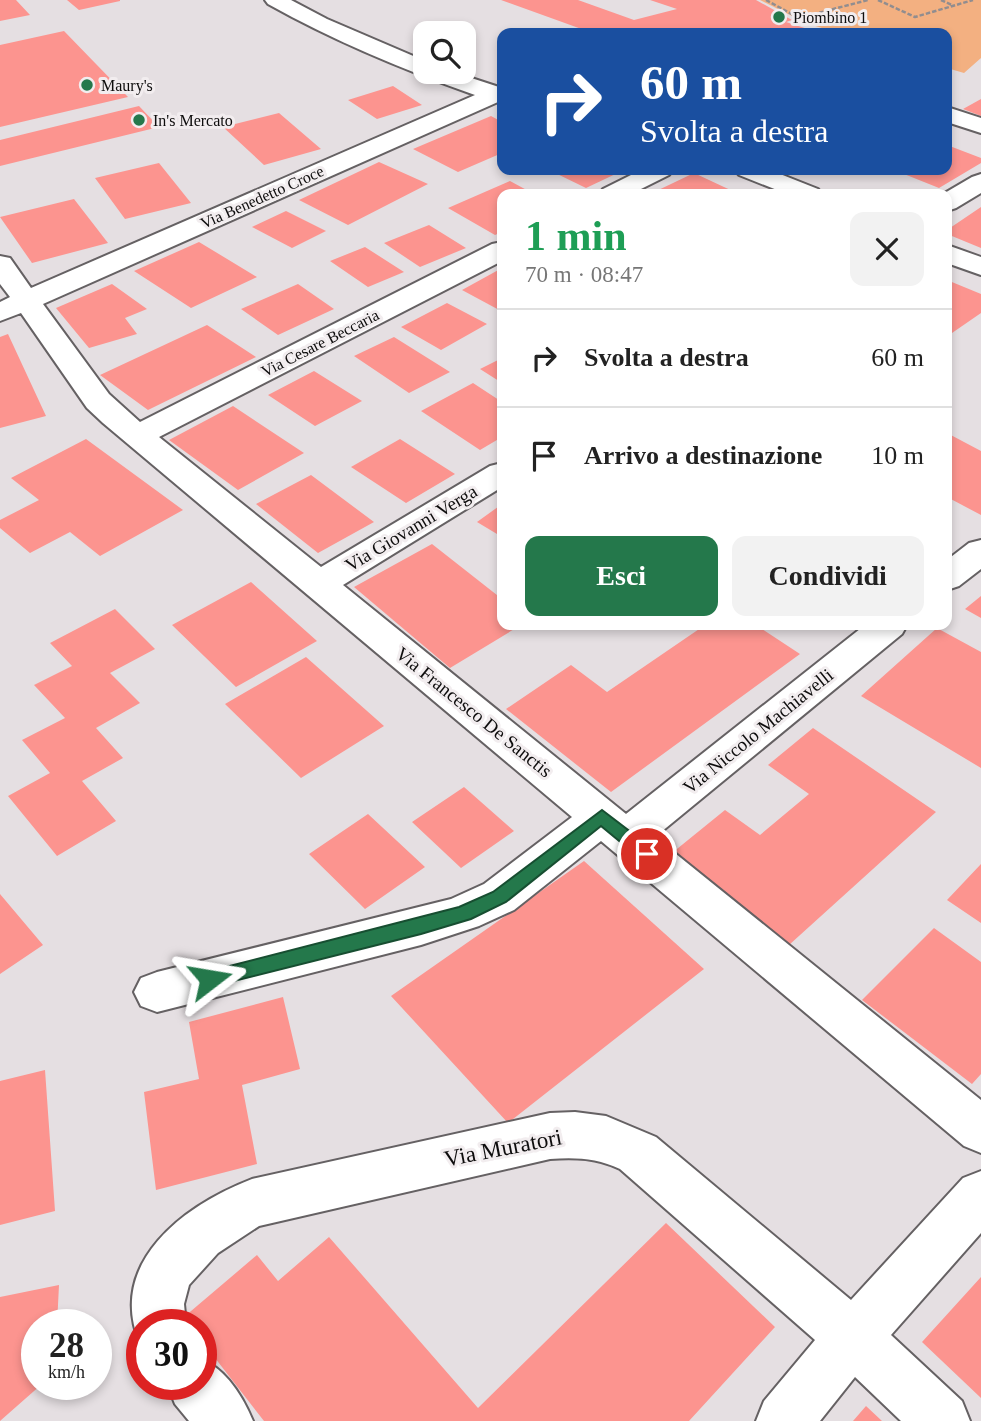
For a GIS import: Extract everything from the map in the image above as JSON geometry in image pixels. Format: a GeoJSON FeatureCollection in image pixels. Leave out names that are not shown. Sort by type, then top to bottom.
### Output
{"type":"FeatureCollection","features":[{"type":"Feature","properties":{"kind":"street"},"geometry":{"type":"LineString","coordinates":[[275,0],[319,24],[413,64]]}},
{"type":"Feature","properties":{"kind":"street"},"geometry":{"type":"LineString","coordinates":[[467,84],[497,94]]}},
{"type":"Feature","properties":{"kind":"street","name":"Via Benedetto Croce"},"geometry":{"type":"LineString","coordinates":[[14,306],[497,96]]}},
{"type":"Feature","properties":{"kind":"street"},"geometry":{"type":"LineString","coordinates":[[952,116],[981,126]]}},
{"type":"Feature","properties":{"kind":"street"},"geometry":{"type":"LineString","coordinates":[[622,189],[650,175]]}},
{"type":"Feature","properties":{"kind":"street"},"geometry":{"type":"LineString","coordinates":[[761,175],[796,189]]}},
{"type":"Feature","properties":{"kind":"street"},"geometry":{"type":"LineString","coordinates":[[952,200],[981,182]]}},
{"type":"Feature","properties":{"kind":"street","name":"Via Cesare Beccaria"},"geometry":{"type":"LineString","coordinates":[[137,436],[497,253]]}},
{"type":"Feature","properties":{"kind":"street"},"geometry":{"type":"LineString","coordinates":[[952,255],[981,267]]}},
{"type":"Feature","properties":{"kind":"street","name":"Via Francesco De Sanctis"},"geometry":{"type":"LineString","coordinates":[[0,264],[14,306],[98,401],[137,436],[981,1130]]}},
{"type":"Feature","properties":{"kind":"street","name":"Via Giovanni Verga"},"geometry":{"type":"LineString","coordinates":[[319,584],[497,476]]}},
{"type":"Feature","properties":{"kind":"street"},"geometry":{"type":"LineString","coordinates":[[952,574],[981,551]]}},
{"type":"Feature","properties":{"kind":"street","name":"Via Niccolo Machiavelli"},"geometry":{"type":"LineString","coordinates":[[157,992],[421,927],[464,913],[499,897],[614,827],[882,630]]}},
{"type":"Feature","properties":{"kind":"street","name":"Via Muratori"},"geometry":{"type":"LineString","coordinates":[[157,1309],[158,1293],[166,1273],[204,1230],[226,1214],[251,1203],[550,1136],[584,1134],[611,1139],[638,1153],[853,1337],[942,1421]]}},
{"type":"Feature","properties":{"kind":"street"},"geometry":{"type":"LineString","coordinates":[[784,1421],[853,1337],[981,1195]]}},
{"type":"Feature","properties":{"kind":"street"},"geometry":{"type":"LineString","coordinates":[[208,1400],[225,1421]]}},
{"type":"Feature","properties":{"kind":"path"},"geometry":{"type":"LineString","coordinates":[[766,0],[799,18],[868,0]]}},
{"type":"Feature","properties":{"kind":"path"},"geometry":{"type":"LineString","coordinates":[[878,0],[915,18],[973,0]]}},
{"type":"Feature","properties":{"kind":"path"},"geometry":{"type":"LineString","coordinates":[[940,0],[953,6]]}},
{"type":"Feature","properties":{"kind":"shaded area"},"geometry":{"type":"Polygon","coordinates":[[[760,0],[981,0],[981,58],[964,73],[952,69],[952,28],[822,28],[760,0]]]}},
{"type":"Feature","properties":{"kind":"building"},"geometry":{"type":"Polygon","coordinates":[[[0,0],[16,0],[30,15],[0,21],[0,0]]]}},
{"type":"Feature","properties":{"kind":"building"},"geometry":{"type":"Polygon","coordinates":[[[67,0],[120,0],[120,1],[79,10],[67,0]]]}},
{"type":"Feature","properties":{"kind":"building"},"geometry":{"type":"Polygon","coordinates":[[[501,0],[578,0],[634,20],[677,9],[650,0],[756,0],[792,20],[786,22],[805,28],[579,28],[501,0]]]}},
{"type":"Feature","properties":{"kind":"building"},"geometry":{"type":"Polygon","coordinates":[[[64,31],[128,97],[0,127],[0,45],[64,31]]]}},
{"type":"Feature","properties":{"kind":"building"},"geometry":{"type":"Polygon","coordinates":[[[393,86],[422,105],[377,119],[348,100],[393,86]]]}},
{"type":"Feature","properties":{"kind":"building"},"geometry":{"type":"Polygon","coordinates":[[[981,99],[981,116],[963,109],[981,99]]]}},
{"type":"Feature","properties":{"kind":"building"},"geometry":{"type":"Polygon","coordinates":[[[139,106],[159,127],[0,166],[0,140],[139,106]]]}},
{"type":"Feature","properties":{"kind":"building"},"geometry":{"type":"Polygon","coordinates":[[[279,113],[321,149],[264,165],[223,127],[279,113]]]}},
{"type":"Feature","properties":{"kind":"building"},"geometry":{"type":"Polygon","coordinates":[[[491,116],[497,119],[497,155],[458,172],[413,149],[491,116]]]}},
{"type":"Feature","properties":{"kind":"building"},"geometry":{"type":"Polygon","coordinates":[[[952,147],[981,158],[981,163],[939,188],[906,175],[952,175],[952,147]]]}},
{"type":"Feature","properties":{"kind":"building"},"geometry":{"type":"Polygon","coordinates":[[[379,162],[428,184],[348,225],[299,200],[379,162]]]}},
{"type":"Feature","properties":{"kind":"building"},"geometry":{"type":"Polygon","coordinates":[[[159,163],[191,203],[125,219],[95,178],[159,163]]]}},
{"type":"Feature","properties":{"kind":"building"},"geometry":{"type":"Polygon","coordinates":[[[559,175],[613,175],[586,188],[559,175]]]}},
{"type":"Feature","properties":{"kind":"building"},"geometry":{"type":"Polygon","coordinates":[[[690,175],[698,175],[728,189],[660,189],[690,175]]]}},
{"type":"Feature","properties":{"kind":"building"},"geometry":{"type":"Polygon","coordinates":[[[510,181],[525,189],[497,189],[495,235],[448,208],[510,181]]]}},
{"type":"Feature","properties":{"kind":"building"},"geometry":{"type":"Polygon","coordinates":[[[74,199],[108,243],[32,263],[0,217],[74,199]]]}},
{"type":"Feature","properties":{"kind":"building"},"geometry":{"type":"Polygon","coordinates":[[[981,207],[981,248],[952,236],[952,227],[981,207]]]}},
{"type":"Feature","properties":{"kind":"building"},"geometry":{"type":"Polygon","coordinates":[[[286,211],[326,231],[292,248],[252,227],[286,211]]]}},
{"type":"Feature","properties":{"kind":"building"},"geometry":{"type":"Polygon","coordinates":[[[429,225],[466,248],[420,267],[384,243],[429,225]]]}},
{"type":"Feature","properties":{"kind":"building"},"geometry":{"type":"Polygon","coordinates":[[[199,242],[257,277],[191,308],[134,271],[199,242]]]}},
{"type":"Feature","properties":{"kind":"building"},"geometry":{"type":"Polygon","coordinates":[[[365,247],[404,272],[368,287],[330,261],[365,247]]]}},
{"type":"Feature","properties":{"kind":"building"},"geometry":{"type":"Polygon","coordinates":[[[497,271],[497,309],[462,290],[497,271]]]}},
{"type":"Feature","properties":{"kind":"building"},"geometry":{"type":"Polygon","coordinates":[[[952,282],[981,294],[981,313],[952,333],[952,282]]]}},
{"type":"Feature","properties":{"kind":"building"},"geometry":{"type":"Polygon","coordinates":[[[112,284],[147,309],[125,318],[137,334],[89,348],[56,308],[112,284]]]}},
{"type":"Feature","properties":{"kind":"building"},"geometry":{"type":"Polygon","coordinates":[[[298,284],[334,309],[278,335],[241,309],[298,284]]]}},
{"type":"Feature","properties":{"kind":"building"},"geometry":{"type":"Polygon","coordinates":[[[447,303],[487,324],[441,350],[401,327],[447,303]]]}},
{"type":"Feature","properties":{"kind":"building"},"geometry":{"type":"Polygon","coordinates":[[[207,325],[256,357],[148,410],[100,375],[207,325]]]}},
{"type":"Feature","properties":{"kind":"building"},"geometry":{"type":"Polygon","coordinates":[[[8,334],[46,416],[0,428],[0,337],[8,334]]]}},
{"type":"Feature","properties":{"kind":"building"},"geometry":{"type":"Polygon","coordinates":[[[394,337],[450,372],[409,393],[354,356],[394,337]]]}},
{"type":"Feature","properties":{"kind":"building"},"geometry":{"type":"Polygon","coordinates":[[[497,360],[497,380],[480,369],[497,360]]]}},
{"type":"Feature","properties":{"kind":"building"},"geometry":{"type":"Polygon","coordinates":[[[314,371],[362,401],[315,426],[268,395],[314,371]]]}},
{"type":"Feature","properties":{"kind":"building"},"geometry":{"type":"Polygon","coordinates":[[[473,383],[497,399],[497,440],[480,450],[421,411],[473,383]]]}},
{"type":"Feature","properties":{"kind":"building"},"geometry":{"type":"Polygon","coordinates":[[[233,406],[304,453],[238,490],[169,440],[233,406]]]}},
{"type":"Feature","properties":{"kind":"building"},"geometry":{"type":"Polygon","coordinates":[[[952,436],[981,451],[981,515],[952,500],[952,436]]]}},
{"type":"Feature","properties":{"kind":"building"},"geometry":{"type":"Polygon","coordinates":[[[86,439],[183,510],[100,556],[70,532],[30,553],[0,528],[0,520],[39,500],[11,478],[86,439]]]}},
{"type":"Feature","properties":{"kind":"building"},"geometry":{"type":"Polygon","coordinates":[[[400,439],[455,474],[406,503],[351,467],[400,439]]]}},
{"type":"Feature","properties":{"kind":"building"},"geometry":{"type":"Polygon","coordinates":[[[311,475],[374,522],[318,553],[256,504],[311,475]]]}},
{"type":"Feature","properties":{"kind":"building"},"geometry":{"type":"Polygon","coordinates":[[[497,508],[497,534],[477,522],[497,508]]]}},
{"type":"Feature","properties":{"kind":"building"},"geometry":{"type":"Polygon","coordinates":[[[432,544],[497,595],[497,630],[513,630],[450,668],[354,587],[432,544]]]}},
{"type":"Feature","properties":{"kind":"building"},"geometry":{"type":"Polygon","coordinates":[[[251,582],[317,641],[236,687],[172,625],[251,582]]]}},
{"type":"Feature","properties":{"kind":"building"},"geometry":{"type":"Polygon","coordinates":[[[981,596],[981,618],[965,609],[981,596]]]}},
{"type":"Feature","properties":{"kind":"building"},"geometry":{"type":"Polygon","coordinates":[[[115,609],[155,649],[110,673],[140,703],[96,728],[123,758],[82,781],[116,821],[57,856],[8,796],[50,773],[22,740],[65,718],[34,685],[72,666],[50,643],[115,609]]]}},
{"type":"Feature","properties":{"kind":"building"},"geometry":{"type":"Polygon","coordinates":[[[698,630],[764,630],[800,654],[611,792],[506,709],[571,665],[607,692],[698,630]]]}},
{"type":"Feature","properties":{"kind":"building"},"geometry":{"type":"Polygon","coordinates":[[[935,630],[941,630],[981,652],[981,768],[861,696],[935,630]]]}},
{"type":"Feature","properties":{"kind":"building"},"geometry":{"type":"Polygon","coordinates":[[[306,657],[384,726],[301,778],[225,704],[306,657]]]}},
{"type":"Feature","properties":{"kind":"building"},"geometry":{"type":"Polygon","coordinates":[[[813,728],[936,812],[789,945],[672,853],[725,810],[760,835],[809,794],[768,765],[813,728]]]}},
{"type":"Feature","properties":{"kind":"building"},"geometry":{"type":"Polygon","coordinates":[[[464,787],[514,831],[461,868],[412,822],[464,787]]]}},
{"type":"Feature","properties":{"kind":"building"},"geometry":{"type":"Polygon","coordinates":[[[368,814],[425,867],[365,909],[309,854],[368,814]]]}},
{"type":"Feature","properties":{"kind":"building"},"geometry":{"type":"Polygon","coordinates":[[[584,861],[704,969],[508,1123],[391,996],[584,861]]]}},
{"type":"Feature","properties":{"kind":"building"},"geometry":{"type":"Polygon","coordinates":[[[981,864],[981,923],[947,900],[981,864]]]}},
{"type":"Feature","properties":{"kind":"building"},"geometry":{"type":"Polygon","coordinates":[[[0,894],[43,945],[0,974],[0,894]]]}},
{"type":"Feature","properties":{"kind":"building"},"geometry":{"type":"Polygon","coordinates":[[[934,928],[981,962],[981,1074],[972,1084],[862,1000],[934,928]]]}},
{"type":"Feature","properties":{"kind":"building"},"geometry":{"type":"Polygon","coordinates":[[[283,997],[300,1069],[242,1085],[257,1164],[156,1190],[144,1092],[199,1079],[189,1022],[283,997]]]}},
{"type":"Feature","properties":{"kind":"building"},"geometry":{"type":"Polygon","coordinates":[[[45,1070],[55,1211],[0,1225],[0,1081],[45,1070]]]}},
{"type":"Feature","properties":{"kind":"building"},"geometry":{"type":"Polygon","coordinates":[[[666,1223],[775,1327],[689,1421],[264,1421],[217,1361],[217,1309],[193,1309],[257,1255],[278,1281],[329,1237],[478,1408],[666,1223]]]}},
{"type":"Feature","properties":{"kind":"building"},"geometry":{"type":"Polygon","coordinates":[[[981,1277],[981,1398],[922,1342],[981,1277]]]}},
{"type":"Feature","properties":{"kind":"building"},"geometry":{"type":"Polygon","coordinates":[[[59,1285],[58,1309],[21,1309],[21,1400],[24,1400],[0,1421],[0,1297],[59,1285]]]}},
{"type":"Feature","properties":{"kind":"building"},"geometry":{"type":"Polygon","coordinates":[[[866,1406],[882,1421],[853,1421],[866,1406]]]}},
{"type":"Feature","properties":{"kind":"place","name":"Piombino 1"},"geometry":{"type":"Point","coordinates":[779,17]}},
{"type":"Feature","properties":{"kind":"place","name":"Maury's"},"geometry":{"type":"Point","coordinates":[87,85]}},
{"type":"Feature","properties":{"kind":"place","name":"In's Mercato"},"geometry":{"type":"Point","coordinates":[139,120]}},
{"type":"Feature","properties":{"kind":"route"},"geometry":{"type":"LineString","coordinates":[[210,979],[421,927],[464,913],[499,897],[602,817],[647,854]]}}]}
